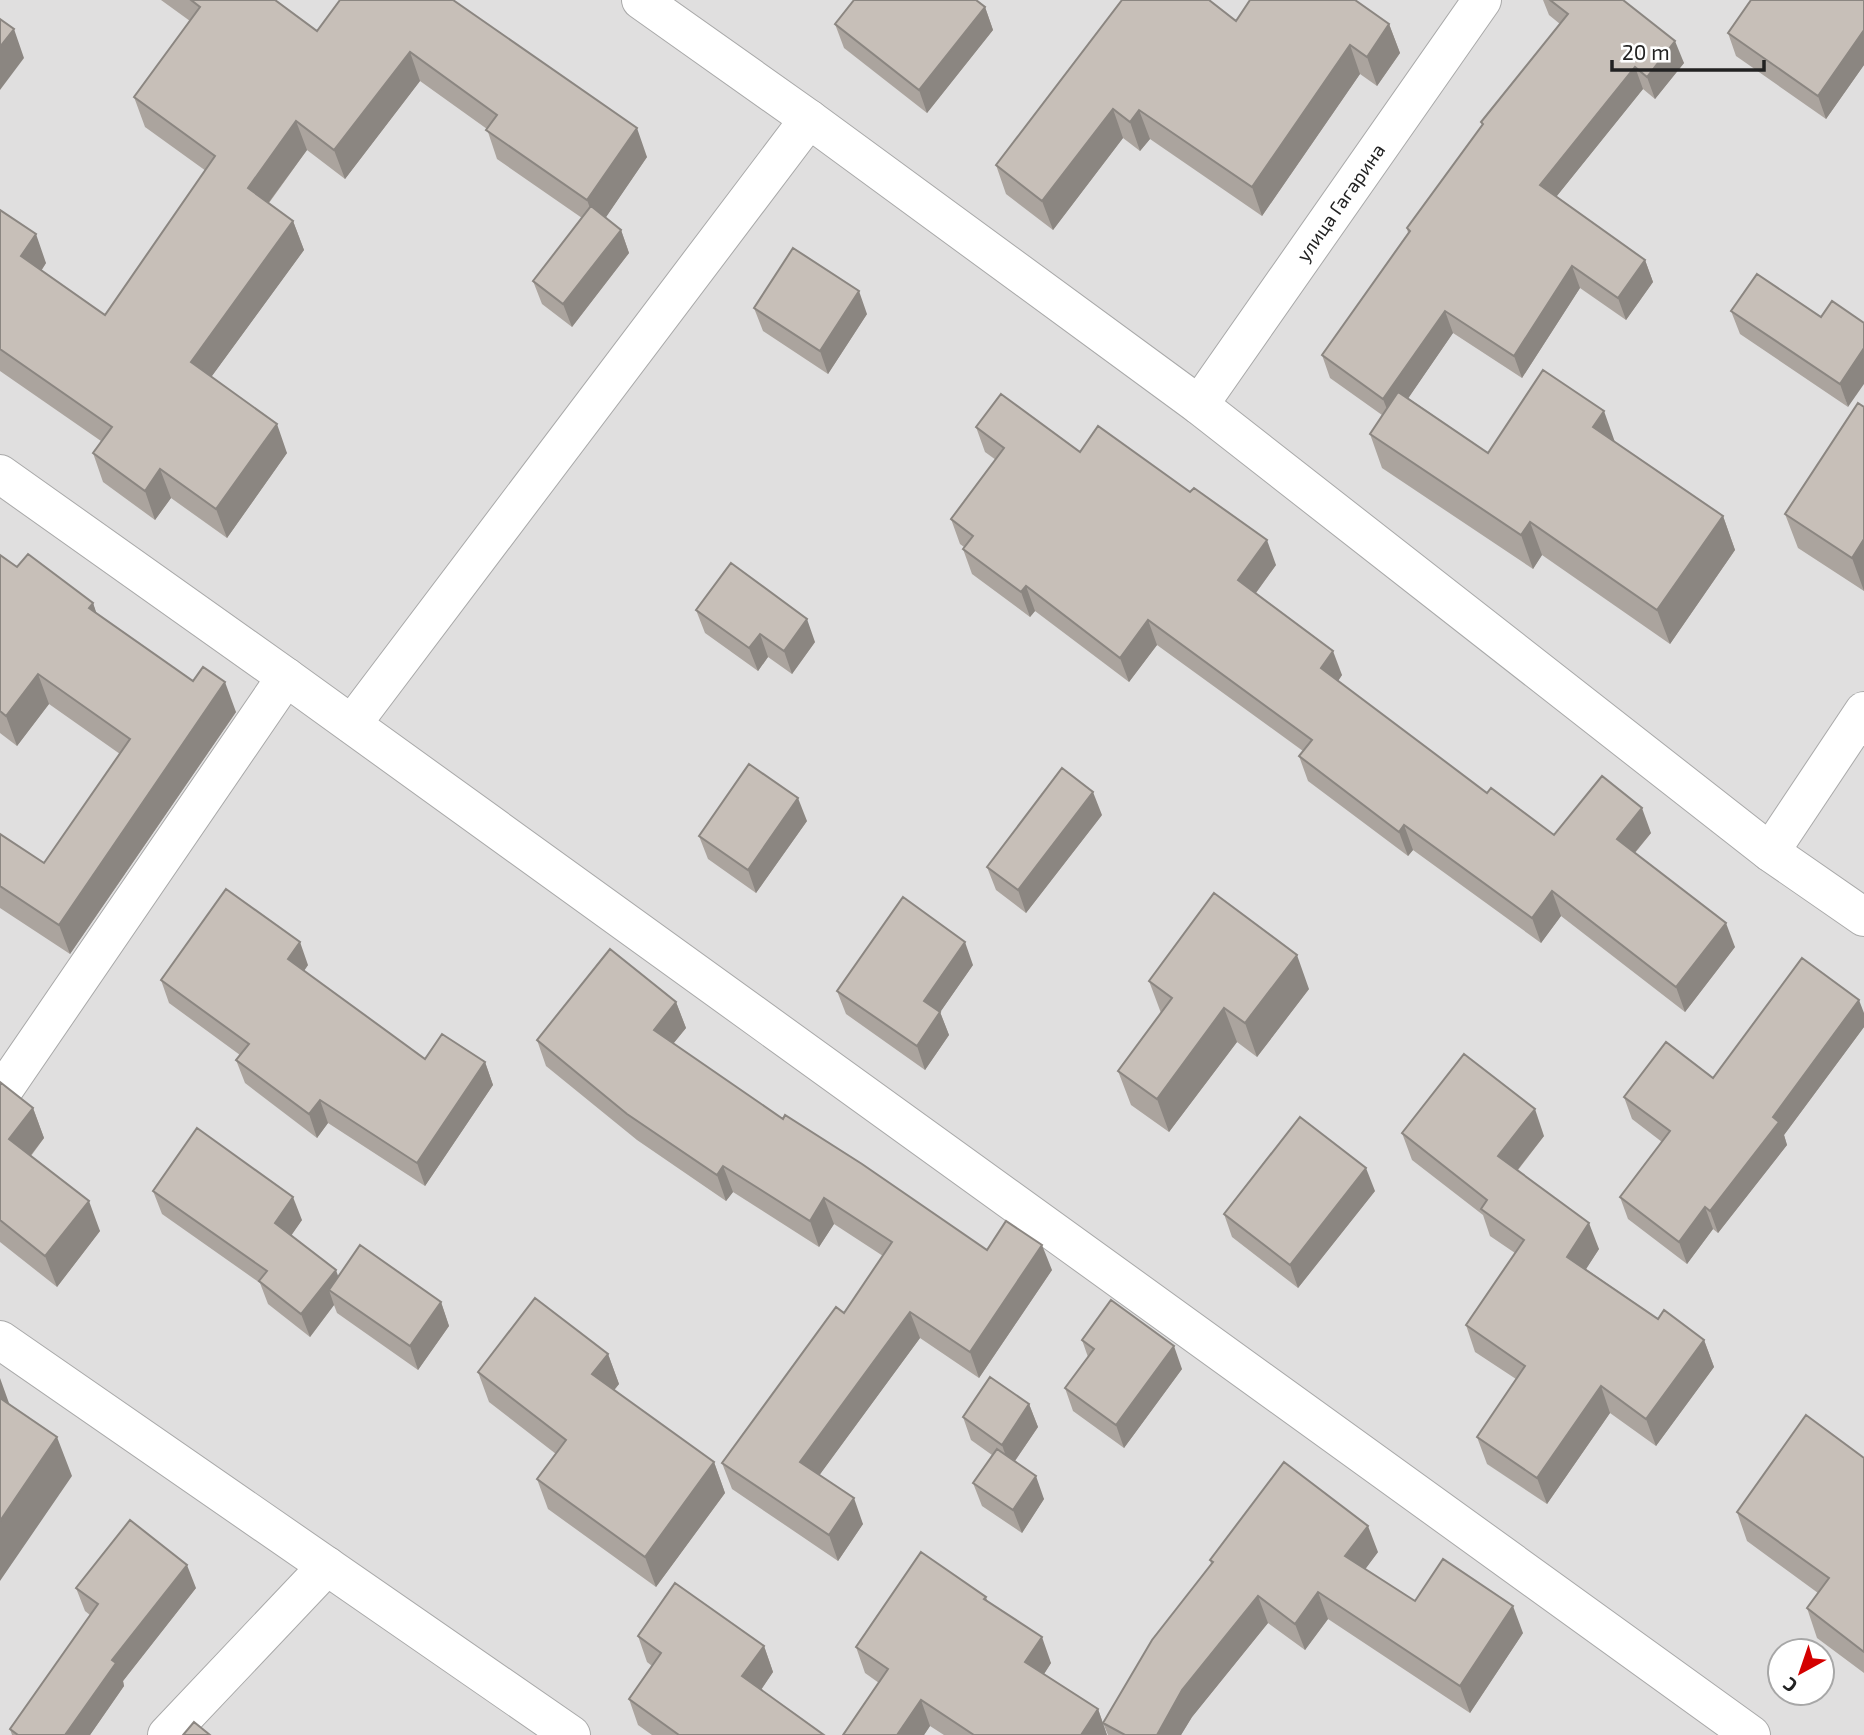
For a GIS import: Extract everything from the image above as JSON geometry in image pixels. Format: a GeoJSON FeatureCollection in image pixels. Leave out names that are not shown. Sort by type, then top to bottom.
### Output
{"type":"FeatureCollection","features":[{"type":"Feature","properties":{"kind":"street"},"geometry":{"type":"LineString","coordinates":[[641,0],[809,119],[1199,405],[1770,852],[1864,917]]}},
{"type":"Feature","properties":{"kind":"street","name":"улица Гагарина"},"geometry":{"type":"LineString","coordinates":[[1199,405],[1482,0]]}},
{"type":"Feature","properties":{"kind":"street"},"geometry":{"type":"LineString","coordinates":[[352,724],[809,119]]}},
{"type":"Feature","properties":{"kind":"street"},"geometry":{"type":"LineString","coordinates":[[0,474],[352,724],[1751,1735]]}},
{"type":"Feature","properties":{"kind":"street"},"geometry":{"type":"LineString","coordinates":[[0,1095],[286,677]]}},
{"type":"Feature","properties":{"kind":"street"},"geometry":{"type":"LineString","coordinates":[[1770,852],[1864,711]]}},
{"type":"Feature","properties":{"kind":"street"},"geometry":{"type":"LineString","coordinates":[[0,1340],[571,1735]]}},
{"type":"Feature","properties":{"kind":"street"},"geometry":{"type":"LineString","coordinates":[[167,1735],[327,1566]]}},
{"type":"Feature","properties":{"kind":"shaded area"},"geometry":{"type":"Polygon","coordinates":[[[0,0],[1864,0],[1864,1735],[0,1735],[0,0]]]}},
{"type":"Feature","properties":{"kind":"building"},"geometry":{"type":"Polygon","coordinates":[[[191,0],[275,0],[317,31],[340,0],[453,0],[637,128],[587,200],[486,130],[497,115],[410,52],[334,150],[296,121],[248,188],[293,221],[191,362],[277,424],[216,509],[160,469],[145,491],[93,453],[112,427],[0,349],[0,210],[36,234],[21,256],[105,315],[215,156],[134,97],[200,7],[191,0]]]}},
{"type":"Feature","properties":{"kind":"building"},"geometry":{"type":"Polygon","coordinates":[[[854,0],[976,0],[985,7],[919,90],[835,24],[854,0]]]}},
{"type":"Feature","properties":{"kind":"building"},"geometry":{"type":"Polygon","coordinates":[[[1122,0],[1209,0],[1236,21],[1250,0],[1355,0],[1389,24],[1367,57],[1350,45],[1252,187],[1139,110],[1130,122],[1113,109],[1042,201],[996,165],[1122,0]]]}},
{"type":"Feature","properties":{"kind":"building"},"geometry":{"type":"Polygon","coordinates":[[[1550,0],[1623,0],[1675,41],[1647,77],[1635,67],[1540,185],[1645,260],[1618,298],[1572,266],[1514,356],[1445,311],[1383,399],[1322,355],[1410,231],[1407,228],[1483,124],[1481,122],[1568,14],[1550,0]]]}},
{"type":"Feature","properties":{"kind":"building"},"geometry":{"type":"Polygon","coordinates":[[[1751,0],[1864,0],[1864,30],[1818,96],[1728,33],[1751,0]]]}},
{"type":"Feature","properties":{"kind":"building"},"geometry":{"type":"Polygon","coordinates":[[[0,19],[14,29],[0,47],[0,19]]]}},
{"type":"Feature","properties":{"kind":"building"},"geometry":{"type":"Polygon","coordinates":[[[591,206],[621,230],[563,304],[533,281],[591,206]]]}},
{"type":"Feature","properties":{"kind":"building"},"geometry":{"type":"Polygon","coordinates":[[[793,248],[859,291],[820,351],[754,308],[793,248]]]}},
{"type":"Feature","properties":{"kind":"building"},"geometry":{"type":"Polygon","coordinates":[[[1757,274],[1821,317],[1832,301],[1864,323],[1864,348],[1840,384],[1731,311],[1757,274]]]}},
{"type":"Feature","properties":{"kind":"building"},"geometry":{"type":"Polygon","coordinates":[[[1543,370],[1604,411],[1593,427],[1723,516],[1657,610],[1530,522],[1521,535],[1370,434],[1398,392],[1488,453],[1543,370]]]}},
{"type":"Feature","properties":{"kind":"building"},"geometry":{"type":"Polygon","coordinates":[[[1001,394],[1080,452],[1098,426],[1190,492],[1194,488],[1267,540],[1238,580],[1333,651],[1321,668],[1487,793],[1491,788],[1554,835],[1602,776],[1642,808],[1617,839],[1726,923],[1676,987],[1552,891],[1532,918],[1404,825],[1399,832],[1299,756],[1312,740],[1148,620],[1120,658],[1026,586],[1021,592],[963,549],[973,536],[951,519],[1004,448],[976,427],[1001,394]]]}},
{"type":"Feature","properties":{"kind":"building"},"geometry":{"type":"Polygon","coordinates":[[[1858,403],[1864,407],[1864,539],[1852,558],[1785,514],[1858,403]]]}},
{"type":"Feature","properties":{"kind":"building"},"geometry":{"type":"Polygon","coordinates":[[[28,554],[93,603],[89,608],[193,681],[203,667],[225,682],[59,925],[0,886],[0,834],[44,863],[130,739],[38,674],[6,716],[0,711],[0,555],[17,567],[28,554]]]}},
{"type":"Feature","properties":{"kind":"building"},"geometry":{"type":"Polygon","coordinates":[[[731,563],[807,619],[784,651],[760,634],[749,648],[696,610],[731,563]]]}},
{"type":"Feature","properties":{"kind":"building"},"geometry":{"type":"Polygon","coordinates":[[[749,764],[798,798],[748,870],[699,836],[749,764]]]}},
{"type":"Feature","properties":{"kind":"building"},"geometry":{"type":"Polygon","coordinates":[[[1062,768],[1093,792],[1018,890],[987,867],[1062,768]]]}},
{"type":"Feature","properties":{"kind":"building"},"geometry":{"type":"Polygon","coordinates":[[[226,889],[300,942],[288,959],[425,1059],[442,1034],[485,1062],[417,1163],[320,1100],[309,1114],[236,1060],[249,1044],[161,980],[226,889]]]}},
{"type":"Feature","properties":{"kind":"building"},"geometry":{"type":"Polygon","coordinates":[[[1214,893],[1297,955],[1245,1023],[1224,1008],[1157,1099],[1118,1071],[1172,998],[1149,981],[1214,893]]]}},
{"type":"Feature","properties":{"kind":"building"},"geometry":{"type":"Polygon","coordinates":[[[903,897],[965,942],[924,1001],[940,1012],[917,1046],[837,991],[903,897]]]}},
{"type":"Feature","properties":{"kind":"building"},"geometry":{"type":"Polygon","coordinates":[[[610,949],[676,1002],[654,1030],[783,1119],[785,1115],[862,1164],[987,1250],[1006,1221],[1042,1245],[970,1352],[910,1312],[800,1462],[854,1498],[829,1535],[722,1463],[836,1307],[844,1313],[892,1242],[824,1198],[810,1221],[723,1166],[717,1175],[627,1114],[537,1040],[610,949]]]}},
{"type":"Feature","properties":{"kind":"building"},"geometry":{"type":"Polygon","coordinates":[[[1802,958],[1859,1000],[1773,1117],[1779,1122],[1710,1211],[1705,1207],[1679,1242],[1620,1197],[1670,1131],[1624,1097],[1666,1042],[1713,1078],[1802,958]]]}},
{"type":"Feature","properties":{"kind":"building"},"geometry":{"type":"Polygon","coordinates":[[[1464,1054],[1535,1109],[1498,1156],[1589,1223],[1567,1257],[1658,1319],[1664,1310],[1704,1340],[1646,1419],[1601,1386],[1537,1478],[1477,1437],[1525,1366],[1466,1325],[1524,1240],[1481,1209],[1487,1200],[1402,1133],[1464,1054]]]}},
{"type":"Feature","properties":{"kind":"building"},"geometry":{"type":"Polygon","coordinates":[[[0,1082],[33,1108],[9,1139],[89,1201],[45,1256],[0,1220],[0,1082]]]}},
{"type":"Feature","properties":{"kind":"building"},"geometry":{"type":"Polygon","coordinates":[[[1300,1117],[1366,1168],[1290,1265],[1224,1214],[1300,1117]]]}},
{"type":"Feature","properties":{"kind":"building"},"geometry":{"type":"Polygon","coordinates":[[[197,1128],[293,1197],[275,1223],[336,1270],[301,1314],[259,1281],[267,1271],[153,1191],[197,1128]]]}},
{"type":"Feature","properties":{"kind":"building"},"geometry":{"type":"Polygon","coordinates":[[[360,1245],[441,1302],[410,1346],[329,1290],[360,1245]]]}},
{"type":"Feature","properties":{"kind":"building"},"geometry":{"type":"Polygon","coordinates":[[[535,1298],[608,1354],[592,1374],[714,1462],[645,1557],[537,1479],[566,1440],[478,1372],[535,1298]]]}},
{"type":"Feature","properties":{"kind":"building"},"geometry":{"type":"Polygon","coordinates":[[[1111,1300],[1174,1346],[1116,1425],[1065,1388],[1094,1349],[1082,1340],[1111,1300]]]}},
{"type":"Feature","properties":{"kind":"building"},"geometry":{"type":"Polygon","coordinates":[[[990,1377],[1029,1404],[1002,1445],[963,1417],[990,1377]]]}},
{"type":"Feature","properties":{"kind":"building"},"geometry":{"type":"Polygon","coordinates":[[[0,1398],[57,1437],[0,1521],[0,1398]]]}},
{"type":"Feature","properties":{"kind":"building"},"geometry":{"type":"Polygon","coordinates":[[[1806,1415],[1864,1458],[1864,1652],[1807,1608],[1829,1578],[1737,1512],[1806,1415]]]}},
{"type":"Feature","properties":{"kind":"building"},"geometry":{"type":"Polygon","coordinates":[[[997,1449],[1036,1476],[1013,1510],[973,1483],[997,1449]]]}},
{"type":"Feature","properties":{"kind":"building"},"geometry":{"type":"Polygon","coordinates":[[[1284,1462],[1368,1526],[1345,1556],[1415,1601],[1443,1559],[1513,1606],[1460,1686],[1318,1592],[1295,1624],[1258,1596],[1182,1690],[1157,1735],[1125,1735],[1103,1723],[1152,1640],[1213,1562],[1210,1560],[1284,1462]]]}},
{"type":"Feature","properties":{"kind":"building"},"geometry":{"type":"Polygon","coordinates":[[[130,1520],[187,1565],[112,1660],[116,1663],[65,1735],[18,1735],[10,1729],[98,1604],[76,1588],[130,1520]]]}},
{"type":"Feature","properties":{"kind":"building"},"geometry":{"type":"Polygon","coordinates":[[[921,1552],[986,1597],[984,1599],[1042,1637],[1025,1662],[1098,1709],[1081,1735],[974,1735],[921,1700],[897,1735],[843,1735],[888,1669],[856,1647],[921,1552]]]}},
{"type":"Feature","properties":{"kind":"building"},"geometry":{"type":"Polygon","coordinates":[[[675,1583],[764,1646],[742,1676],[824,1735],[679,1735],[629,1699],[661,1653],[638,1636],[675,1583]]]}},
{"type":"Feature","properties":{"kind":"building"},"geometry":{"type":"Polygon","coordinates":[[[194,1722],[210,1735],[183,1735],[194,1722]]]}}]}
